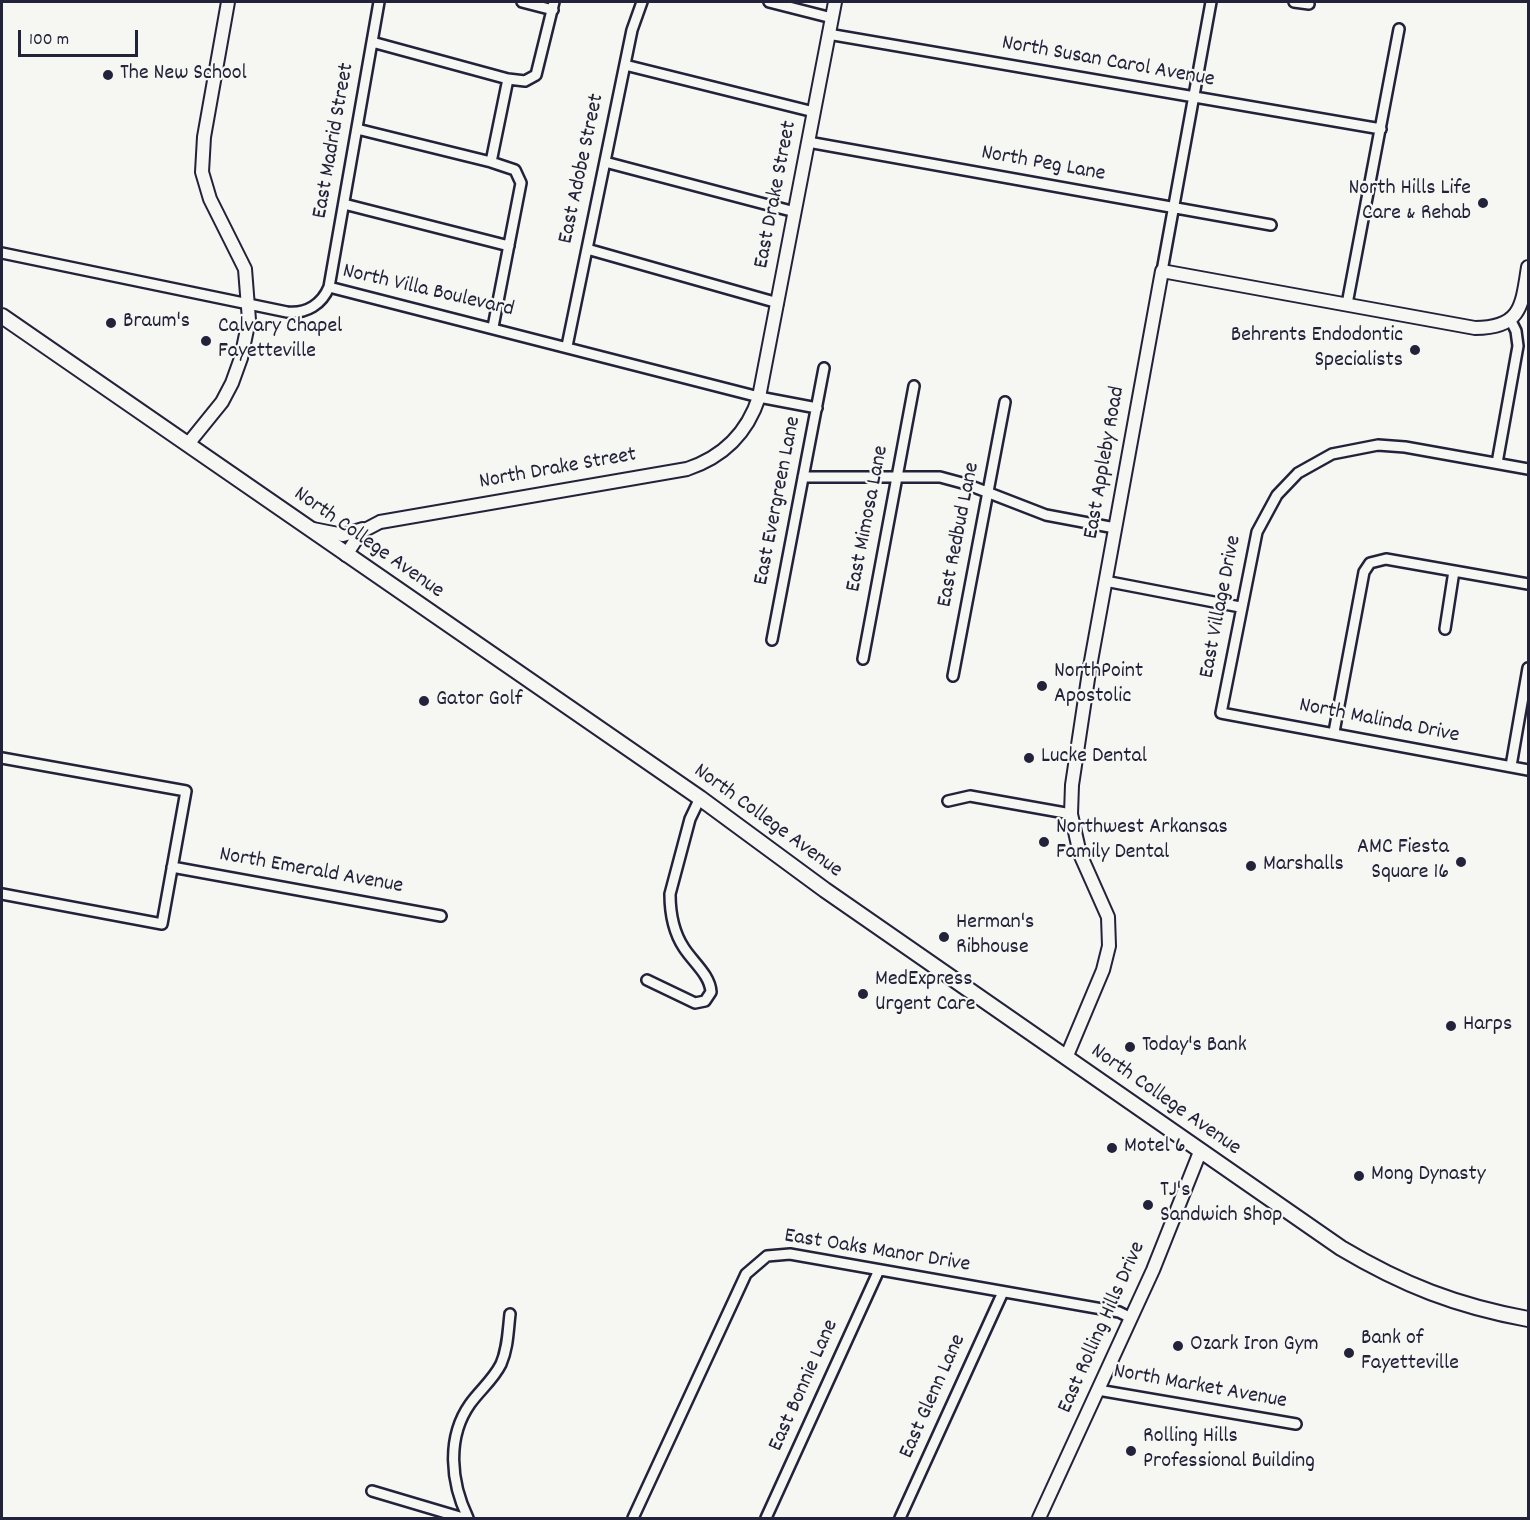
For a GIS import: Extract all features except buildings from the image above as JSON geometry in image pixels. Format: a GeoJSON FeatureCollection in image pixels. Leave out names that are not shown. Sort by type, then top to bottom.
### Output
{"type":"FeatureCollection","features":[{"type":"Feature","properties":{"kind":"main road","name":"North College Avenue"},"geometry":{"type":"LineString","coordinates":[[2,316],[700,798],[825,890],[1341,1248],[1400,1281],[1462,1305],[1528,1319]]}},
{"type":"Feature","properties":{"kind":"street"},"geometry":{"type":"LineString","coordinates":[[188,444],[222,402],[235,377],[247,333],[249,305],[242,258],[210,199],[202,172],[204,137],[228,2]]}},
{"type":"Feature","properties":{"kind":"street","name":"East Madrid Street"},"geometry":{"type":"LineString","coordinates":[[329,287],[379,2]]}},
{"type":"Feature","properties":{"kind":"street"},"geometry":{"type":"LineString","coordinates":[[372,42],[508,79],[525,81],[536,75],[553,6],[522,2]]}},
{"type":"Feature","properties":{"kind":"street","name":"East Adobe Street"},"geometry":{"type":"LineString","coordinates":[[567,346],[632,30],[642,2]]}},
{"type":"Feature","properties":{"kind":"street"},"geometry":{"type":"LineString","coordinates":[[769,2],[832,18]]}},
{"type":"Feature","properties":{"kind":"street","name":"East Drake Street"},"geometry":{"type":"LineString","coordinates":[[759,397],[835,2]]}},
{"type":"Feature","properties":{"kind":"street"},"geometry":{"type":"LineString","coordinates":[[1211,2],[1162,271],[1475,327],[1497,326],[1511,321],[1521,305],[1528,267]]}},
{"type":"Feature","properties":{"kind":"street"},"geometry":{"type":"LineString","coordinates":[[1294,2],[1309,4]]}},
{"type":"Feature","properties":{"kind":"street"},"geometry":{"type":"LineString","coordinates":[[1347,303],[1398,29]]}},
{"type":"Feature","properties":{"kind":"street","name":"North Susan Carol Avenue"},"geometry":{"type":"LineString","coordinates":[[828,34],[1381,129]]}},
{"type":"Feature","properties":{"kind":"street"},"geometry":{"type":"LineString","coordinates":[[625,64],[814,112]]}},
{"type":"Feature","properties":{"kind":"street"},"geometry":{"type":"LineString","coordinates":[[491,162],[508,79]]}},
{"type":"Feature","properties":{"kind":"street"},"geometry":{"type":"LineString","coordinates":[[357,129],[515,170],[521,183],[493,327]]}},
{"type":"Feature","properties":{"kind":"street","name":"North Peg Lane"},"geometry":{"type":"LineString","coordinates":[[808,142],[1271,225]]}},
{"type":"Feature","properties":{"kind":"street"},"geometry":{"type":"LineString","coordinates":[[605,162],[795,212]]}},
{"type":"Feature","properties":{"kind":"street"},"geometry":{"type":"LineString","coordinates":[[344,204],[509,246]]}},
{"type":"Feature","properties":{"kind":"street"},"geometry":{"type":"LineString","coordinates":[[587,249],[778,303]]}},
{"type":"Feature","properties":{"kind":"street","name":"North Villa Boulevard"},"geometry":{"type":"LineString","coordinates":[[2,253],[287,312],[301,312],[322,301],[329,287],[493,327],[759,397],[817,408]]}},
{"type":"Feature","properties":{"kind":"street","name":"East Appleby Road"},"geometry":{"type":"LineString","coordinates":[[1066,1058],[1103,970],[1110,936],[1108,917],[1080,854],[1071,814],[1076,748],[1162,271]]}},
{"type":"Feature","properties":{"kind":"street"},"geometry":{"type":"LineString","coordinates":[[1497,463],[1518,346],[1516,331],[1511,321]]}},
{"type":"Feature","properties":{"kind":"street","name":"East Evergreen Lane"},"geometry":{"type":"LineString","coordinates":[[772,640],[824,368]]}},
{"type":"Feature","properties":{"kind":"street","name":"East Mimosa Lane"},"geometry":{"type":"LineString","coordinates":[[863,659],[914,386]]}},
{"type":"Feature","properties":{"kind":"street","name":"North Drake Street"},"geometry":{"type":"LineString","coordinates":[[305,527],[343,535],[380,522],[698,465],[715,457],[733,442],[747,425],[759,397]]}},
{"type":"Feature","properties":{"kind":"street","name":"East Redbud Lane"},"geometry":{"type":"LineString","coordinates":[[953,676],[1005,402]]}},
{"type":"Feature","properties":{"kind":"street","name":"East Village Drive"},"geometry":{"type":"LineString","coordinates":[[1221,713],[1252,547],[1262,518],[1287,484],[1315,463],[1347,449],[1378,445],[1528,469]]}},
{"type":"Feature","properties":{"kind":"street"},"geometry":{"type":"LineString","coordinates":[[803,477],[897,476],[952,479],[1046,515],[1115,528]]}},
{"type":"Feature","properties":{"kind":"street"},"geometry":{"type":"LineString","coordinates":[[346,555],[366,527]]}},
{"type":"Feature","properties":{"kind":"street"},"geometry":{"type":"LineString","coordinates":[[1334,732],[1364,572],[1370,563],[1386,559],[1528,584]]}},
{"type":"Feature","properties":{"kind":"street"},"geometry":{"type":"LineString","coordinates":[[1445,629],[1454,571]]}},
{"type":"Feature","properties":{"kind":"street"},"geometry":{"type":"LineString","coordinates":[[1105,581],[1240,607]]}},
{"type":"Feature","properties":{"kind":"street"},"geometry":{"type":"LineString","coordinates":[[1510,766],[1528,669]]}},
{"type":"Feature","properties":{"kind":"street","name":"North Malinda Drive"},"geometry":{"type":"LineString","coordinates":[[1221,713],[1334,732],[1528,770]]}},
{"type":"Feature","properties":{"kind":"street"},"geometry":{"type":"LineString","coordinates":[[2,758],[186,791],[162,924],[2,894]]}},
{"type":"Feature","properties":{"kind":"street"},"geometry":{"type":"LineString","coordinates":[[948,801],[970,796],[1071,814]]}},
{"type":"Feature","properties":{"kind":"street"},"geometry":{"type":"LineString","coordinates":[[647,980],[695,1003],[705,1001],[711,992],[708,980],[683,947],[670,906],[670,894],[690,819],[700,798]]}},
{"type":"Feature","properties":{"kind":"street","name":"North Emerald Avenue"},"geometry":{"type":"LineString","coordinates":[[172,867],[441,916]]}},
{"type":"Feature","properties":{"kind":"street","name":"East Rolling Hills Drive"},"geometry":{"type":"LineString","coordinates":[[1039,1518],[1153,1270],[1200,1152]]}},
{"type":"Feature","properties":{"kind":"street","name":"East Oaks Manor Drive"},"geometry":{"type":"LineString","coordinates":[[633,1518],[746,1274],[767,1256],[783,1254],[879,1270],[1119,1312],[1131,1318]]}},
{"type":"Feature","properties":{"kind":"street","name":"East Bonnie Lane"},"geometry":{"type":"LineString","coordinates":[[766,1518],[879,1270]]}},
{"type":"Feature","properties":{"kind":"street","name":"East Glenn Lane"},"geometry":{"type":"LineString","coordinates":[[900,1518],[1003,1292]]}},
{"type":"Feature","properties":{"kind":"street"},"geometry":{"type":"LineString","coordinates":[[468,1518],[456,1488],[454,1456],[456,1439],[460,1422],[470,1404],[494,1377],[501,1362],[510,1314]]}},
{"type":"Feature","properties":{"kind":"street","name":"North Market Avenue"},"geometry":{"type":"LineString","coordinates":[[1098,1390],[1296,1424]]}},
{"type":"Feature","properties":{"kind":"street"},"geometry":{"type":"LineString","coordinates":[[372,1491],[463,1518]]}},
{"type":"Feature","properties":{"kind":"place","name":"The New School"},"geometry":{"type":"Point","coordinates":[108,75]}},
{"type":"Feature","properties":{"kind":"place","name":"North Hills Life Care & Rehab"},"geometry":{"type":"Point","coordinates":[1483,203]}},
{"type":"Feature","properties":{"kind":"place","name":"Braum's"},"geometry":{"type":"Point","coordinates":[111,323]}},
{"type":"Feature","properties":{"kind":"place","name":"Calvary Chapel Fayetteville"},"geometry":{"type":"Point","coordinates":[206,341]}},
{"type":"Feature","properties":{"kind":"place","name":"Behrents Endodontic Specialists"},"geometry":{"type":"Point","coordinates":[1415,350]}},
{"type":"Feature","properties":{"kind":"place","name":"NorthPoint Apostolic"},"geometry":{"type":"Point","coordinates":[1042,686]}},
{"type":"Feature","properties":{"kind":"place","name":"Gator Golf"},"geometry":{"type":"Point","coordinates":[424,701]}},
{"type":"Feature","properties":{"kind":"place","name":"Lucke Dental"},"geometry":{"type":"Point","coordinates":[1029,758]}},
{"type":"Feature","properties":{"kind":"place","name":"Northwest Arkansas Family Dental"},"geometry":{"type":"Point","coordinates":[1044,842]}},
{"type":"Feature","properties":{"kind":"place","name":"AMC Fiesta Square 16"},"geometry":{"type":"Point","coordinates":[1461,862]}},
{"type":"Feature","properties":{"kind":"place","name":"Marshalls"},"geometry":{"type":"Point","coordinates":[1251,866]}},
{"type":"Feature","properties":{"kind":"place","name":"Herman's Ribhouse"},"geometry":{"type":"Point","coordinates":[944,937]}},
{"type":"Feature","properties":{"kind":"place","name":"MedExpress Urgent Care"},"geometry":{"type":"Point","coordinates":[863,994]}},
{"type":"Feature","properties":{"kind":"place","name":"Harps"},"geometry":{"type":"Point","coordinates":[1451,1026]}},
{"type":"Feature","properties":{"kind":"place","name":"Today's Bank"},"geometry":{"type":"Point","coordinates":[1130,1047]}},
{"type":"Feature","properties":{"kind":"place","name":"Motel 6"},"geometry":{"type":"Point","coordinates":[1112,1148]}},
{"type":"Feature","properties":{"kind":"place","name":"Mong Dynasty"},"geometry":{"type":"Point","coordinates":[1359,1176]}},
{"type":"Feature","properties":{"kind":"place","name":"TJ's Sandwich Shop"},"geometry":{"type":"Point","coordinates":[1148,1205]}},
{"type":"Feature","properties":{"kind":"place","name":"Ozark Iron Gym"},"geometry":{"type":"Point","coordinates":[1178,1346]}},
{"type":"Feature","properties":{"kind":"place","name":"Bank of Fayetteville"},"geometry":{"type":"Point","coordinates":[1349,1353]}},
{"type":"Feature","properties":{"kind":"place","name":"Rolling Hills Professional Building"},"geometry":{"type":"Point","coordinates":[1131,1451]}}]}
